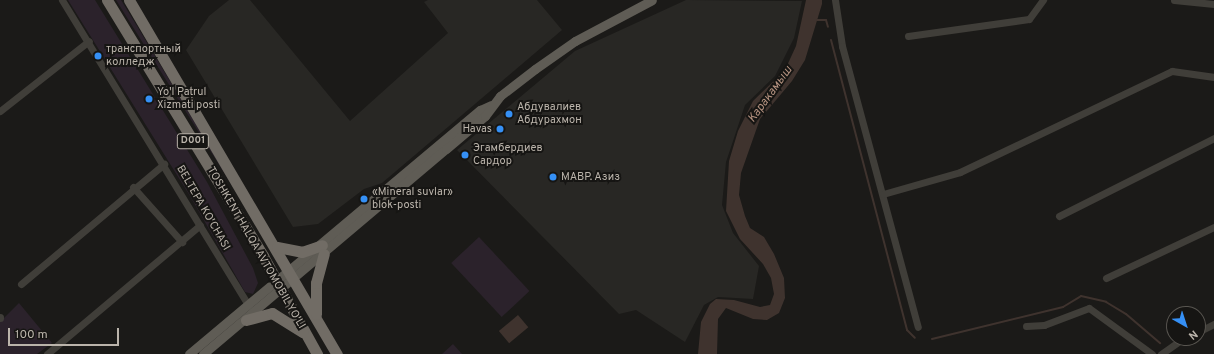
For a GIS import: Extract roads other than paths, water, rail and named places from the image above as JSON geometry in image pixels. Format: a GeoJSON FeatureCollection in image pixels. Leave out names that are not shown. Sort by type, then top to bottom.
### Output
{"type":"FeatureCollection","features":[{"type":"Feature","properties":{"kind":"highway","name":"TOSHKENT HALQA AVTOMOBIL YO'LI"},"geometry":{"type":"LineString","coordinates":[[107,0],[279,286],[317,354]]}},
{"type":"Feature","properties":{"kind":"highway","name":"TOSHKENT HALQA AVTOMOBIL YO'LI"},"geometry":{"type":"LineString","coordinates":[[129,0],[277,247],[337,354]]}},
{"type":"Feature","properties":{"kind":"highway"},"geometry":{"type":"LineString","coordinates":[[277,247],[302,252],[323,250],[316,283],[316,317]]}},
{"type":"Feature","properties":{"kind":"highway"},"geometry":{"type":"LineString","coordinates":[[246,320],[266,313],[276,314],[308,337]]}},
{"type":"Feature","properties":{"kind":"main road"},"geometry":{"type":"LineString","coordinates":[[189,354],[249,306],[293,275],[485,116],[491,105],[570,44],[652,0]]}},
{"type":"Feature","properties":{"kind":"main road"},"geometry":{"type":"LineString","coordinates":[[203,354],[246,320],[279,286]]}},
{"type":"Feature","properties":{"kind":"street","name":"BELTEPA KO'CHASI"},"geometry":{"type":"LineString","coordinates":[[62,0],[89,41],[249,306]]}},
{"type":"Feature","properties":{"kind":"street"},"geometry":{"type":"LineString","coordinates":[[835,0],[842,46],[918,328]]}},
{"type":"Feature","properties":{"kind":"street"},"geometry":{"type":"LineString","coordinates":[[908,36],[1029,19],[1043,0]]}},
{"type":"Feature","properties":{"kind":"street"},"geometry":{"type":"LineString","coordinates":[[1174,0],[1214,4]]}},
{"type":"Feature","properties":{"kind":"street"},"geometry":{"type":"LineString","coordinates":[[0,111],[89,41]]}},
{"type":"Feature","properties":{"kind":"street"},"geometry":{"type":"LineString","coordinates":[[883,194],[960,172],[1172,71],[1214,77]]}},
{"type":"Feature","properties":{"kind":"street"},"geometry":{"type":"LineString","coordinates":[[1058,216],[1214,138]]}},
{"type":"Feature","properties":{"kind":"street"},"geometry":{"type":"LineString","coordinates":[[22,284],[164,164]]}},
{"type":"Feature","properties":{"kind":"street"},"geometry":{"type":"LineString","coordinates":[[134,188],[182,242]]}},
{"type":"Feature","properties":{"kind":"street"},"geometry":{"type":"LineString","coordinates":[[47,354],[182,242],[200,225]]}},
{"type":"Feature","properties":{"kind":"street"},"geometry":{"type":"LineString","coordinates":[[1106,278],[1214,227]]}},
{"type":"Feature","properties":{"kind":"street"},"geometry":{"type":"LineString","coordinates":[[1026,326],[1044,325],[1089,308],[1152,354]]}},
{"type":"Feature","properties":{"kind":"street"},"geometry":{"type":"LineString","coordinates":[[1161,354],[1172,346]]}},
{"type":"Feature","properties":{"kind":"water","name":"Каракамыш"},"geometry":{"type":"Polygon","coordinates":[[[806,0],[822,0],[822,4],[805,60],[792,81],[760,119],[741,173],[739,195],[750,228],[764,237],[774,254],[784,278],[785,298],[779,313],[767,320],[753,319],[726,308],[718,319],[717,354],[698,354],[701,322],[710,304],[716,299],[734,300],[760,307],[770,305],[774,294],[771,278],[763,264],[740,239],[726,211],[729,161],[738,131],[753,101],[785,70],[796,46],[806,0]]]}},
{"type":"Feature","properties":{"kind":"water"},"geometry":{"type":"Polygon","coordinates":[[[518,315],[528,327],[509,343],[499,331],[518,315]]]}},
{"type":"Feature","properties":{"kind":"waterway"},"geometry":{"type":"LineString","coordinates":[[817,20],[826,20],[828,27]]}},
{"type":"Feature","properties":{"kind":"waterway"},"geometry":{"type":"LineString","coordinates":[[831,40],[907,330],[915,338]]}},
{"type":"Feature","properties":{"kind":"waterway"},"geometry":{"type":"LineString","coordinates":[[932,339],[1063,307],[1081,296],[1106,302],[1126,314],[1160,343]]}},
{"type":"Feature","properties":{"kind":"place","name":"транспортный колледж"},"geometry":{"type":"Point","coordinates":[98,56]}},
{"type":"Feature","properties":{"kind":"place","name":"Yo'l Patrul Xizmati posti"},"geometry":{"type":"Point","coordinates":[149,99]}},
{"type":"Feature","properties":{"kind":"place","name":"Абдувалиев Абдурахмон"},"geometry":{"type":"Point","coordinates":[509,114]}},
{"type":"Feature","properties":{"kind":"place","name":"Havas"},"geometry":{"type":"Point","coordinates":[500,129]}},
{"type":"Feature","properties":{"kind":"place","name":"Эгамбердиев Сардор"},"geometry":{"type":"Point","coordinates":[465,155]}},
{"type":"Feature","properties":{"kind":"place","name":"МАВР. Азиз"},"geometry":{"type":"Point","coordinates":[553,177]}},
{"type":"Feature","properties":{"kind":"place","name":"«Mineral suvlar» blok-posti"},"geometry":{"type":"Point","coordinates":[364,199]}}]}
